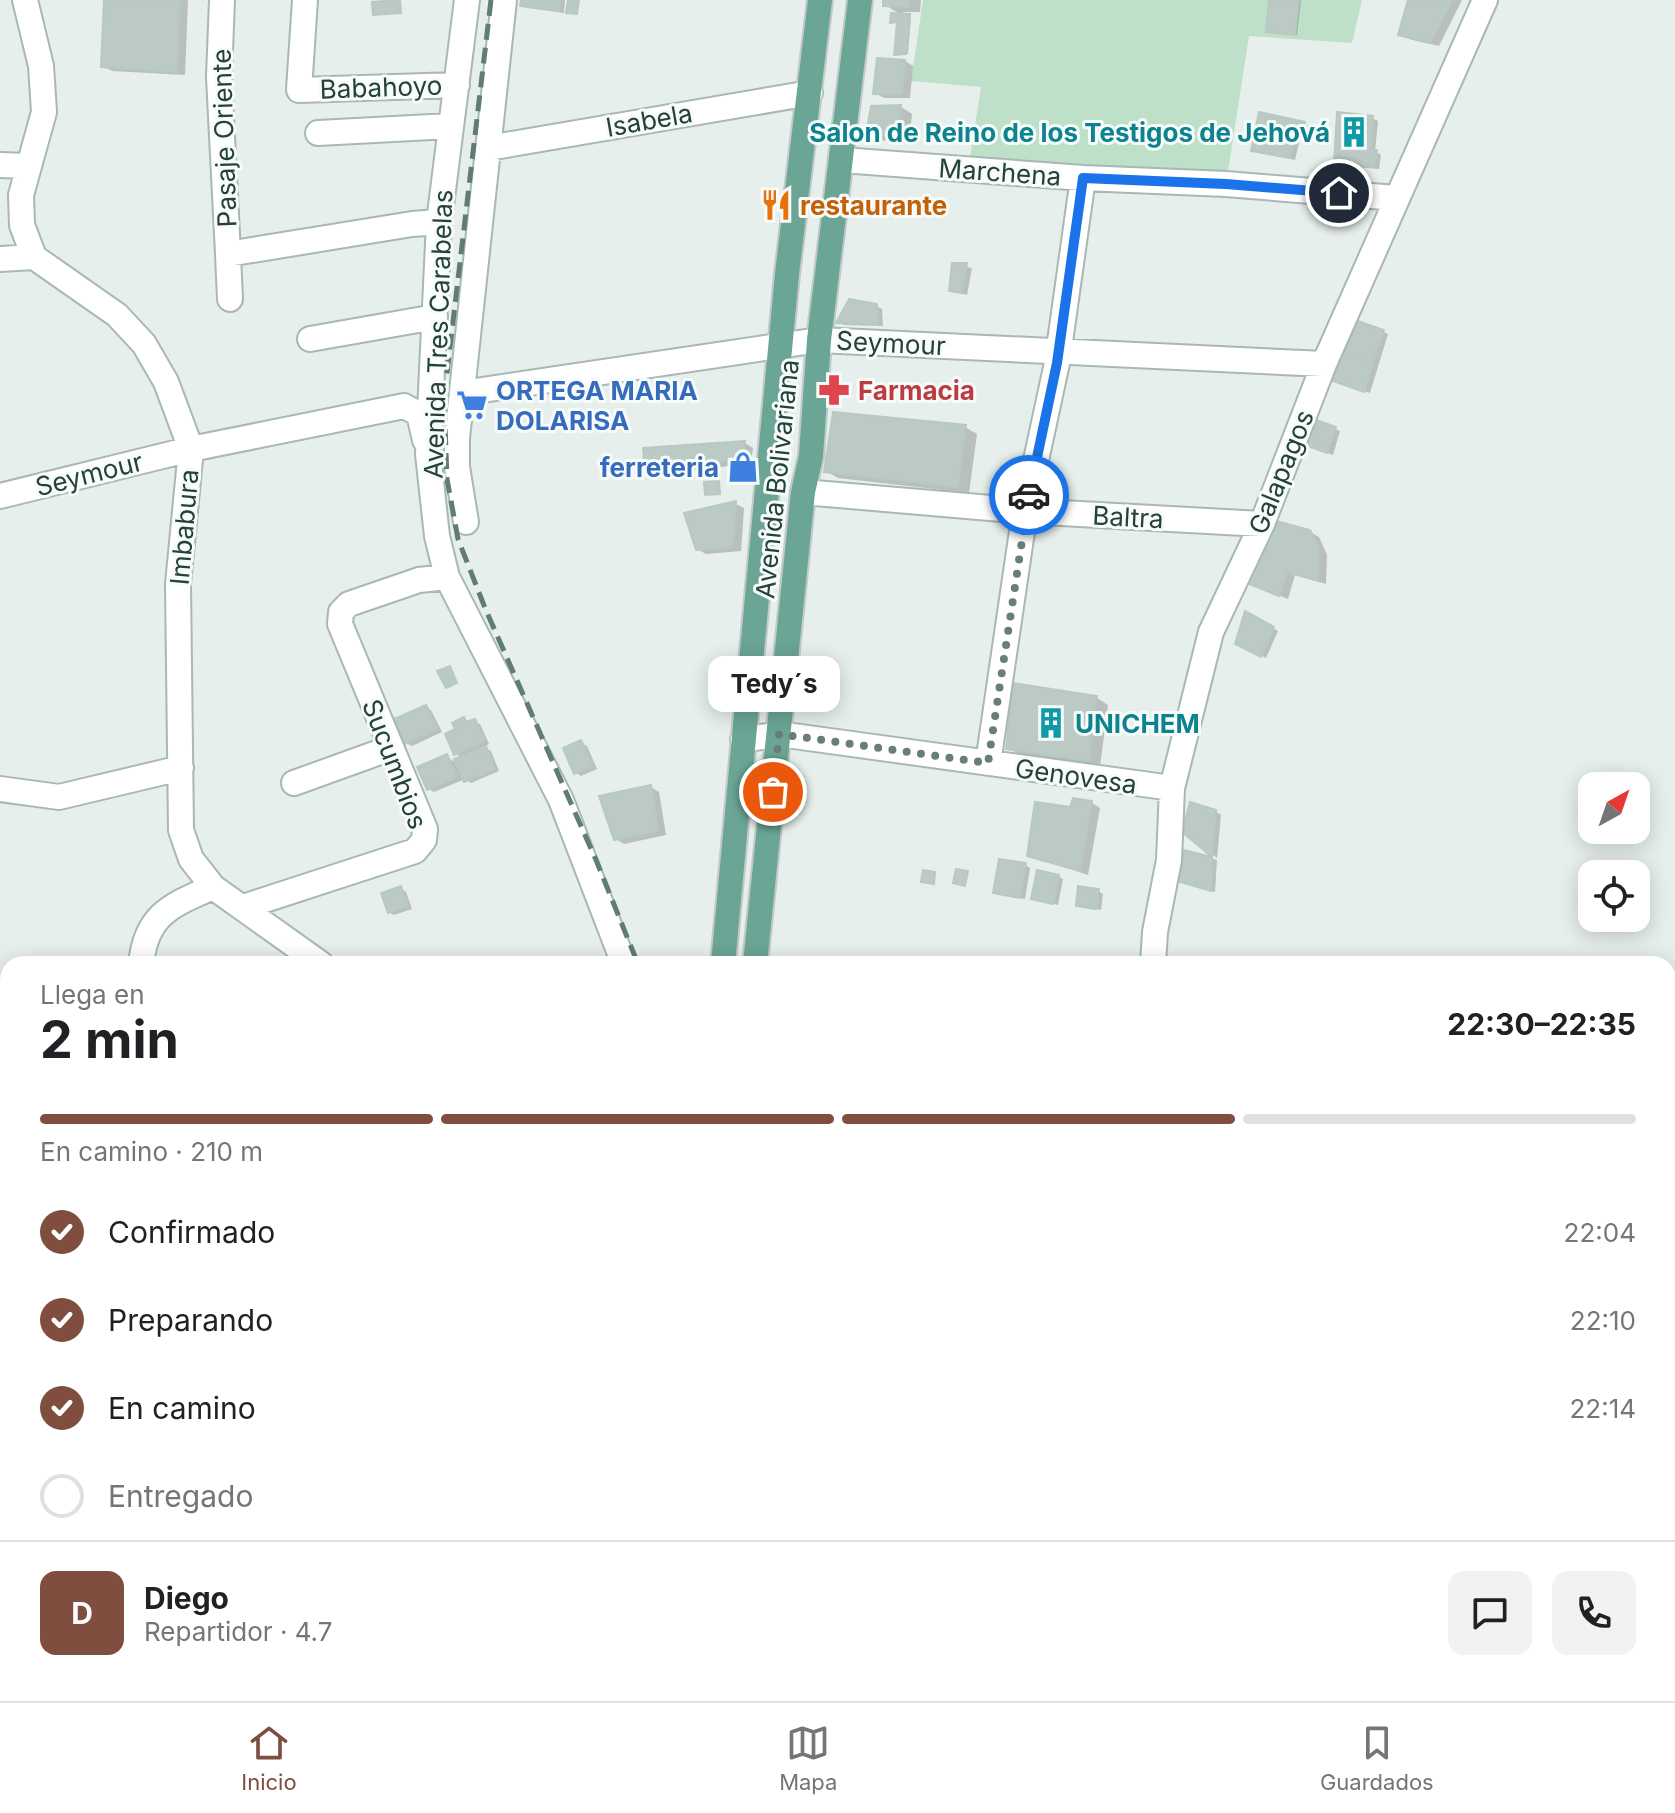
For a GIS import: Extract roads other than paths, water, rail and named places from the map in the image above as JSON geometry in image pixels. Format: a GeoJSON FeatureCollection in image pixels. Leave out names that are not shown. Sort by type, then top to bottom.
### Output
{"type":"FeatureCollection","features":[{"type":"Feature","properties":{"kind":"main road","name":"Avenida Bolivariana"},"geometry":{"type":"LineString","coordinates":[[724,956],[780,344],[820,0]]}},
{"type":"Feature","properties":{"kind":"main road","name":"Avenida Bolivariana"},"geometry":{"type":"LineString","coordinates":[[756,956],[803,492],[811,456],[819,340],[860,0]]}},
{"type":"Feature","properties":{"kind":"street"},"geometry":{"type":"LineString","coordinates":[[0,259],[34,257],[22,225],[21,195],[44,112],[41,66],[25,0]]}},
{"type":"Feature","properties":{"kind":"street","name":"Pasaje Oriente"},"geometry":{"type":"LineString","coordinates":[[222,0],[219,77],[228,254],[439,222]]}},
{"type":"Feature","properties":{"kind":"street","name":"Babahoyo"},"geometry":{"type":"LineString","coordinates":[[305,0],[299,90],[457,85]]}},
{"type":"Feature","properties":{"kind":"street","name":"Avenida Tres Carabelas"},"geometry":{"type":"LineString","coordinates":[[467,0],[439,222],[428,454],[437,536],[447,577],[561,800],[621,956]]}},
{"type":"Feature","properties":{"kind":"street"},"geometry":{"type":"LineString","coordinates":[[466,522],[457,467],[462,393],[504,0]]}},
{"type":"Feature","properties":{"kind":"street","name":"Galapagos"},"geometry":{"type":"LineString","coordinates":[[1154,956],[1169,860],[1172,788],[1211,632],[1262,524],[1324,364],[1485,0]]}},
{"type":"Feature","properties":{"kind":"street","name":"Isabela"},"geometry":{"type":"LineString","coordinates":[[488,148],[810,93]]}},
{"type":"Feature","properties":{"kind":"street"},"geometry":{"type":"LineString","coordinates":[[318,133],[450,126]]}},
{"type":"Feature","properties":{"kind":"street","name":"Marchena"},"geometry":{"type":"LineString","coordinates":[[842,160],[1396,198]]}},
{"type":"Feature","properties":{"kind":"street"},"geometry":{"type":"LineString","coordinates":[[0,165],[28,166]]}},
{"type":"Feature","properties":{"kind":"street"},"geometry":{"type":"LineString","coordinates":[[988,763],[1025,511],[1059,352],[1083,178]]}},
{"type":"Feature","properties":{"kind":"street"},"geometry":{"type":"LineString","coordinates":[[228,254],[230,299]]}},
{"type":"Feature","properties":{"kind":"street","name":"Imbabura"},"geometry":{"type":"LineString","coordinates":[[34,257],[117,315],[144,344],[166,382],[191,449],[178,584],[181,830],[191,859],[213,887],[305,956]]}},
{"type":"Feature","properties":{"kind":"street"},"geometry":{"type":"LineString","coordinates":[[310,339],[435,317]]}},
{"type":"Feature","properties":{"kind":"street","name":"Seymour"},"geometry":{"type":"LineString","coordinates":[[462,393],[819,340],[1324,364]]}},
{"type":"Feature","properties":{"kind":"street","name":"Seymour"},"geometry":{"type":"LineString","coordinates":[[0,496],[191,449],[404,406],[419,414],[428,454]]}},
{"type":"Feature","properties":{"kind":"street","name":"Baltra"},"geometry":{"type":"LineString","coordinates":[[803,492],[1025,511],[1262,524]]}},
{"type":"Feature","properties":{"kind":"street","name":"Sucumbios"},"geometry":{"type":"LineString","coordinates":[[243,907],[415,851],[424,840],[425,829],[340,624],[341,612],[349,604],[419,580],[447,577]]}},
{"type":"Feature","properties":{"kind":"street","name":"Genovesa"},"geometry":{"type":"LineString","coordinates":[[743,740],[779,734],[1172,788]]}},
{"type":"Feature","properties":{"kind":"street"},"geometry":{"type":"LineString","coordinates":[[294,783],[391,748]]}},
{"type":"Feature","properties":{"kind":"street"},"geometry":{"type":"LineString","coordinates":[[0,789],[59,797],[181,768]]}},
{"type":"Feature","properties":{"kind":"street"},"geometry":{"type":"LineString","coordinates":[[142,956],[143,942],[160,914],[176,903],[213,887]]}},
{"type":"Feature","properties":{"kind":"railway"},"geometry":{"type":"LineString","coordinates":[[491,0],[444,398],[447,479],[458,539],[485,608],[635,956]]}},
{"type":"Feature","properties":{"kind":"place","name":"Salon de Reino de los Testigos de Jehová"},"geometry":{"type":"Point","coordinates":[1354,132]}},
{"type":"Feature","properties":{"kind":"place","name":"restaurante"},"geometry":{"type":"Point","coordinates":[776,205]}},
{"type":"Feature","properties":{"kind":"place","name":"Farmacia"},"geometry":{"type":"Point","coordinates":[834,390]}},
{"type":"Feature","properties":{"kind":"place","name":"ORTEGA MARIA DOLARISA"},"geometry":{"type":"Point","coordinates":[472,405]}},
{"type":"Feature","properties":{"kind":"place","name":"ferreteria"},"geometry":{"type":"Point","coordinates":[743,467]}},
{"type":"Feature","properties":{"kind":"place","name":"UNICHEM"},"geometry":{"type":"Point","coordinates":[1051,723]}},
{"type":"Feature","properties":{"kind":"place","name":"Tedy´s"},"geometry":{"type":"Point","coordinates":[773,792]}}]}
